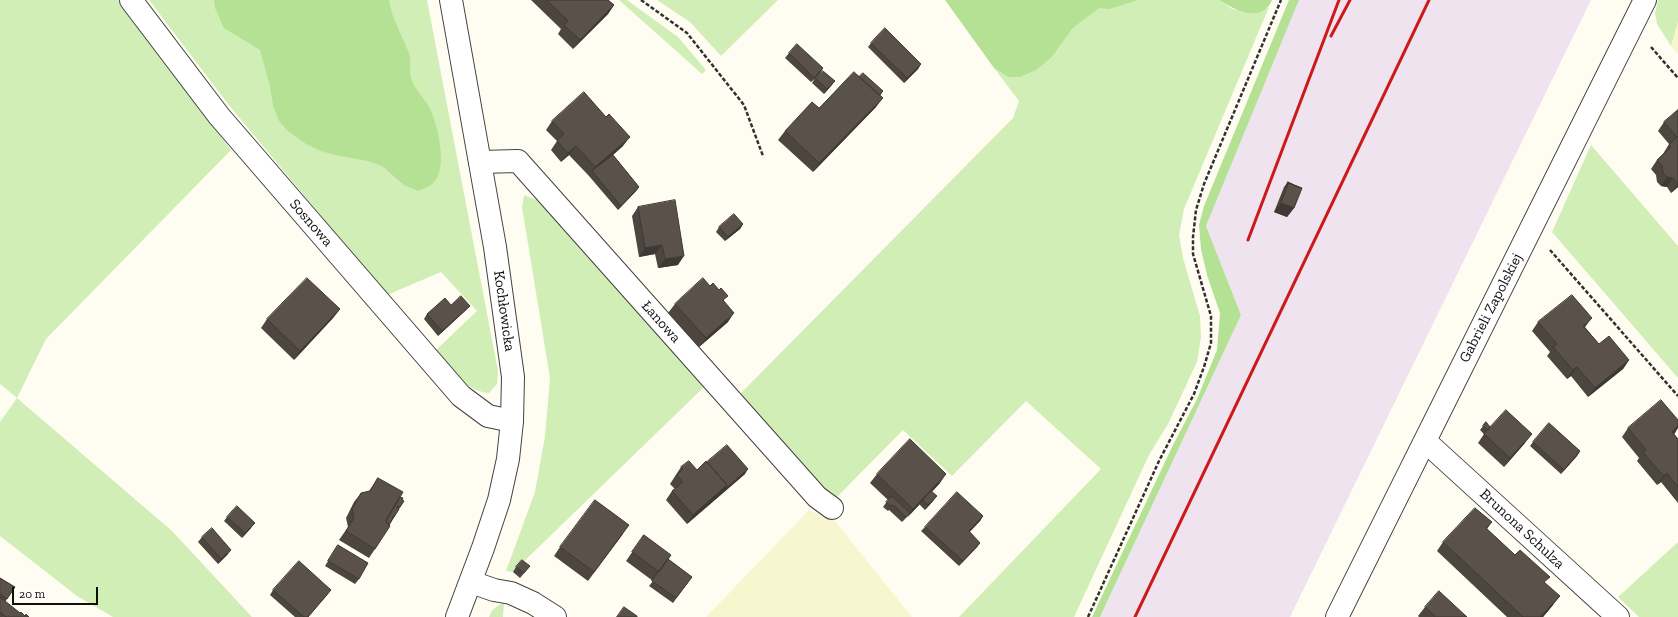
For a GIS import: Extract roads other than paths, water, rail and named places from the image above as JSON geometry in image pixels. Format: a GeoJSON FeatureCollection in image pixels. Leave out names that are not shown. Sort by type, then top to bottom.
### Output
{"type":"FeatureCollection","features":[{"type":"Feature","properties":{"kind":"street","name":"Sosnowa"},"geometry":{"type":"LineString","coordinates":[[132,0],[219,116],[461,396],[488,416],[512,421]]}},
{"type":"Feature","properties":{"kind":"street","name":"Kochłowicka"},"geometry":{"type":"LineString","coordinates":[[451,0],[495,247],[513,377],[512,421],[508,459],[499,500],[471,582],[457,617]]}},
{"type":"Feature","properties":{"kind":"street","name":"Gabrieli Zapolskiej"},"geometry":{"type":"LineString","coordinates":[[1337,617],[1645,0]]}},
{"type":"Feature","properties":{"kind":"street","name":"Łanowa"},"geometry":{"type":"LineString","coordinates":[[480,162],[518,161],[817,497],[832,508]]}},
{"type":"Feature","properties":{"kind":"street","name":"Brunona Schulza"},"geometry":{"type":"LineString","coordinates":[[1426,441],[1618,617]]}},
{"type":"Feature","properties":{"kind":"street"},"geometry":{"type":"LineString","coordinates":[[471,582],[494,590],[511,593],[533,603],[556,617]]}},
{"type":"Feature","properties":{"kind":"railway"},"geometry":{"type":"LineString","coordinates":[[1248,240],[1339,0]]}},
{"type":"Feature","properties":{"kind":"railway"},"geometry":{"type":"LineString","coordinates":[[1331,36],[1350,0]]}},
{"type":"Feature","properties":{"kind":"railway"},"geometry":{"type":"LineString","coordinates":[[1135,617],[1429,0]]}}]}
